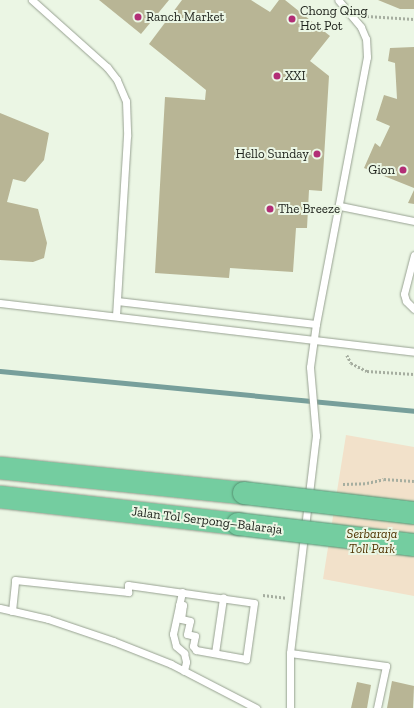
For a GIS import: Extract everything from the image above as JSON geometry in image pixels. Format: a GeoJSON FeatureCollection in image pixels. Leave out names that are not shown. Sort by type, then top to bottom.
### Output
{"type":"FeatureCollection","features":[{"type":"Feature","properties":{"kind":"highway"},"geometry":{"type":"LineString","coordinates":[[0,468],[244,493],[414,513]]}},
{"type":"Feature","properties":{"kind":"highway","name":"Jalan Tol Serpong–Balaraja"},"geometry":{"type":"LineString","coordinates":[[0,497],[414,545]]}},
{"type":"Feature","properties":{"kind":"lane"},"geometry":{"type":"LineString","coordinates":[[32,0],[106,67],[117,80],[126,101],[127,136],[116,316]]}},
{"type":"Feature","properties":{"kind":"lane"},"geometry":{"type":"LineString","coordinates":[[290,708],[290,653],[298,599],[316,436],[310,367],[316,324],[340,206],[367,57],[366,39],[353,14],[338,0]]}},
{"type":"Feature","properties":{"kind":"lane"},"geometry":{"type":"LineString","coordinates":[[340,206],[414,221]]}},
{"type":"Feature","properties":{"kind":"lane"},"geometry":{"type":"LineString","coordinates":[[414,255],[404,294],[406,301],[414,309]]}},
{"type":"Feature","properties":{"kind":"lane"},"geometry":{"type":"LineString","coordinates":[[116,301],[316,324]]}},
{"type":"Feature","properties":{"kind":"lane"},"geometry":{"type":"LineString","coordinates":[[0,303],[340,342],[414,352]]}},
{"type":"Feature","properties":{"kind":"lane"},"geometry":{"type":"LineString","coordinates":[[12,611],[15,580],[128,592],[128,585],[254,603],[246,659],[196,650],[193,646],[195,636],[187,634],[190,621],[181,620],[183,605],[179,605]]}},
{"type":"Feature","properties":{"kind":"lane"},"geometry":{"type":"LineString","coordinates":[[182,592],[173,634],[176,646],[184,653],[186,662],[184,671]]}},
{"type":"Feature","properties":{"kind":"lane"},"geometry":{"type":"LineString","coordinates":[[215,653],[223,598]]}},
{"type":"Feature","properties":{"kind":"lane"},"geometry":{"type":"LineString","coordinates":[[0,608],[48,619],[112,641],[184,671],[256,708]]}},
{"type":"Feature","properties":{"kind":"lane"},"geometry":{"type":"LineString","coordinates":[[290,653],[386,666],[377,708]]}},
{"type":"Feature","properties":{"kind":"path"},"geometry":{"type":"LineString","coordinates":[[353,14],[414,19]]}},
{"type":"Feature","properties":{"kind":"path"},"geometry":{"type":"LineString","coordinates":[[340,342],[351,363],[367,370],[414,374]]}},
{"type":"Feature","properties":{"kind":"path"},"geometry":{"type":"LineString","coordinates":[[312,480],[350,484],[384,479],[414,481]]}},
{"type":"Feature","properties":{"kind":"path"},"geometry":{"type":"LineString","coordinates":[[255,594],[298,599]]}},
{"type":"Feature","properties":{"kind":"green space","name":"Serbaraja Toll Park"},"geometry":{"type":"Polygon","coordinates":[[[346,435],[414,447],[414,596],[323,579],[346,435]]]}},
{"type":"Feature","properties":{"kind":"building","name":"Ranch Market"},"geometry":{"type":"Polygon","coordinates":[[[99,0],[169,0],[141,34],[99,0]]]}},
{"type":"Feature","properties":{"kind":"building"},"geometry":{"type":"Polygon","coordinates":[[[182,0],[251,0],[270,12],[279,0],[285,0],[330,36],[310,61],[329,76],[322,191],[309,190],[307,228],[296,228],[293,272],[230,268],[229,278],[155,273],[165,97],[205,100],[206,90],[149,44],[182,0]]]}},
{"type":"Feature","properties":{"kind":"building"},"geometry":{"type":"Polygon","coordinates":[[[378,0],[414,0],[414,9],[400,9],[378,0]]]}},
{"type":"Feature","properties":{"kind":"building"},"geometry":{"type":"Polygon","coordinates":[[[414,47],[414,188],[364,168],[375,143],[380,147],[390,126],[376,120],[384,95],[397,99],[395,63],[388,61],[390,48],[414,47]]]}},
{"type":"Feature","properties":{"kind":"building"},"geometry":{"type":"Polygon","coordinates":[[[0,113],[49,133],[44,160],[25,182],[13,179],[7,202],[38,209],[47,243],[44,258],[33,262],[0,260],[0,113]]]}},
{"type":"Feature","properties":{"kind":"building"},"geometry":{"type":"Polygon","coordinates":[[[414,190],[414,204],[408,203],[414,190]]]}},
{"type":"Feature","properties":{"kind":"building"},"geometry":{"type":"Polygon","coordinates":[[[392,681],[414,686],[413,708],[387,708],[392,681]]]}},
{"type":"Feature","properties":{"kind":"building"},"geometry":{"type":"Polygon","coordinates":[[[357,682],[371,685],[367,708],[351,708],[357,682]]]}},
{"type":"Feature","properties":{"kind":"waterway"},"geometry":{"type":"LineString","coordinates":[[0,371],[414,411]]}},
{"type":"Feature","properties":{"kind":"place","name":"Ranch Market"},"geometry":{"type":"Point","coordinates":[138,17]}},
{"type":"Feature","properties":{"kind":"place","name":"Chong Qing Hot Pot"},"geometry":{"type":"Point","coordinates":[292,19]}},
{"type":"Feature","properties":{"kind":"place","name":"XXI"},"geometry":{"type":"Point","coordinates":[277,76]}},
{"type":"Feature","properties":{"kind":"place","name":"Hello Sunday"},"geometry":{"type":"Point","coordinates":[317,154]}},
{"type":"Feature","properties":{"kind":"place","name":"Gion"},"geometry":{"type":"Point","coordinates":[403,170]}},
{"type":"Feature","properties":{"kind":"place","name":"The Breeze"},"geometry":{"type":"Point","coordinates":[270,209]}}]}
